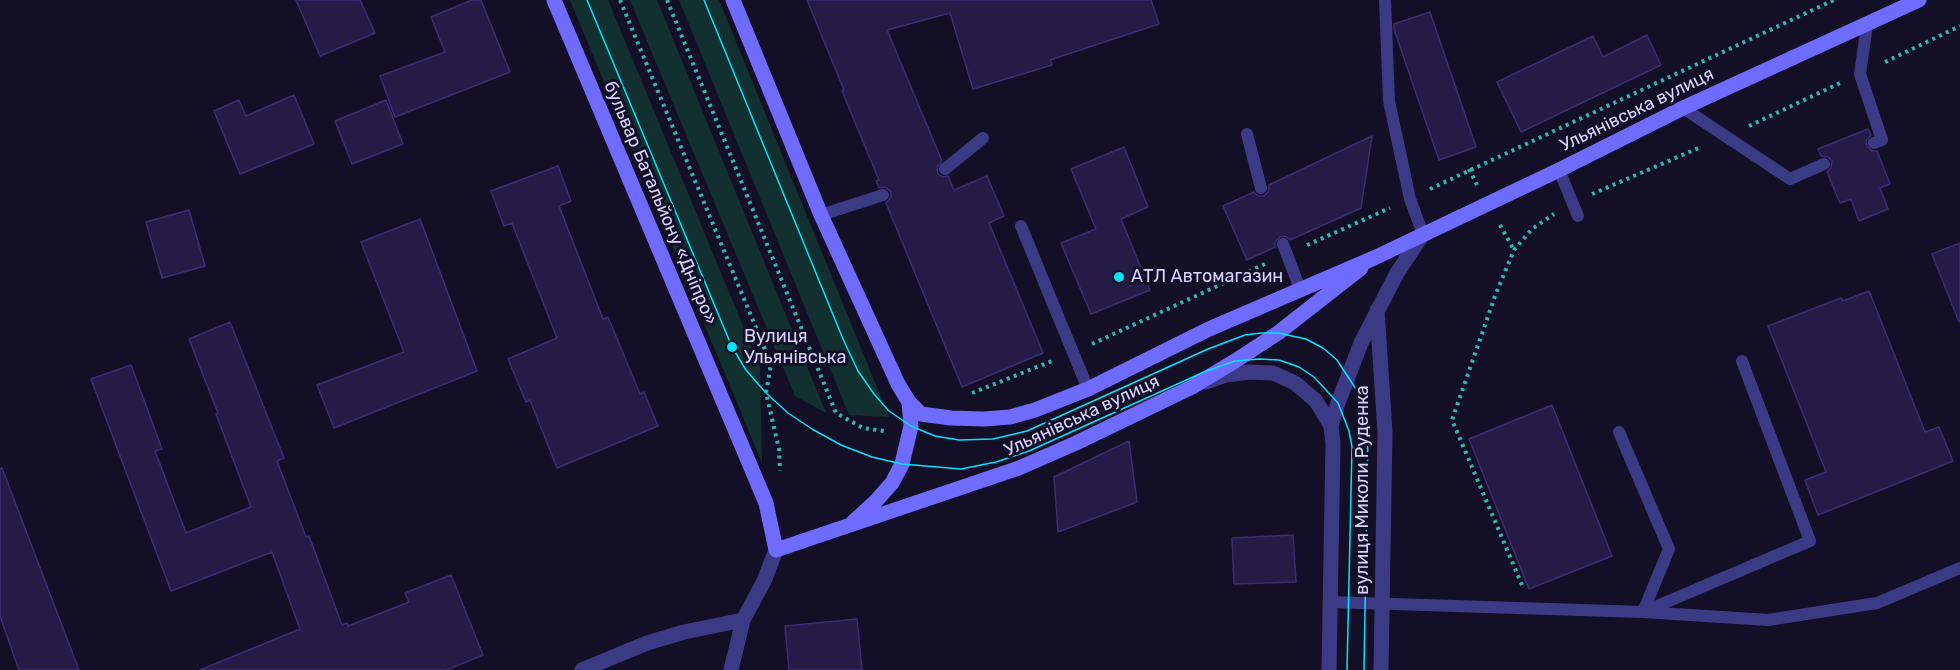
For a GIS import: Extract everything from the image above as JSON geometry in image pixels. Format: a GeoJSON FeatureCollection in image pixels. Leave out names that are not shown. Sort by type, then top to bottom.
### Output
{"type":"FeatureCollection","features":[{"type":"Feature","properties":{"kind":"street","name":"бульвар Батальйону «Дніпро»"},"geometry":{"type":"LineString","coordinates":[[554,0],[766,503],[776,550]]}},
{"type":"Feature","properties":{"kind":"street"},"geometry":{"type":"LineString","coordinates":[[733,0],[821,215],[898,384],[909,402],[910,426],[902,464],[880,496],[849,526]]}},
{"type":"Feature","properties":{"kind":"street","name":"Ульянівська вулиця"},"geometry":{"type":"LineString","coordinates":[[909,402],[921,414],[962,418],[1010,417],[1035,410],[1088,389],[1209,329],[1374,258],[1683,108],[1919,0]]}},
{"type":"Feature","properties":{"kind":"street","name":"вулиця Миколи Руденка"},"geometry":{"type":"LineString","coordinates":[[1331,426],[1348,375],[1377,310],[1397,273],[1424,234]]}},
{"type":"Feature","properties":{"kind":"street","name":"Ульянівська вулиця"},"geometry":{"type":"LineString","coordinates":[[776,550],[1019,468],[1192,387],[1278,333],[1374,258]]}},
{"type":"Feature","properties":{"kind":"street","name":"вулиця Миколи Руденка"},"geometry":{"type":"LineString","coordinates":[[1377,310],[1386,432],[1381,670]]}},
{"type":"Feature","properties":{"kind":"street","name":"вулиця Миколи Руденка"},"geometry":{"type":"LineString","coordinates":[[1192,387],[1226,375],[1249,372],[1273,373],[1295,383],[1316,401],[1331,426],[1333,443],[1329,670]]}},
{"type":"Feature","properties":{"kind":"street"},"geometry":{"type":"LineString","coordinates":[[731,670],[742,620],[765,581],[776,550]]}},
{"type":"Feature","properties":{"kind":"street"},"geometry":{"type":"LineString","coordinates":[[582,670],[647,643],[684,632],[742,620]]}},
{"type":"Feature","properties":{"kind":"lane"},"geometry":{"type":"LineString","coordinates":[[1385,0],[1389,101],[1410,199],[1424,234]]}},
{"type":"Feature","properties":{"kind":"lane"},"geometry":{"type":"LineString","coordinates":[[1867,25],[1860,74],[1882,140],[1874,143]]}},
{"type":"Feature","properties":{"kind":"lane"},"geometry":{"type":"LineString","coordinates":[[1683,108],[1790,178],[1824,164]]}},
{"type":"Feature","properties":{"kind":"lane"},"geometry":{"type":"LineString","coordinates":[[1247,134],[1261,188]]}},
{"type":"Feature","properties":{"kind":"lane"},"geometry":{"type":"LineString","coordinates":[[945,169],[983,138]]}},
{"type":"Feature","properties":{"kind":"lane"},"geometry":{"type":"LineString","coordinates":[[1558,170],[1578,216]]}},
{"type":"Feature","properties":{"kind":"lane"},"geometry":{"type":"LineString","coordinates":[[821,215],[883,195]]}},
{"type":"Feature","properties":{"kind":"lane"},"geometry":{"type":"LineString","coordinates":[[1021,226],[1088,389]]}},
{"type":"Feature","properties":{"kind":"lane"},"geometry":{"type":"LineString","coordinates":[[1282,244],[1300,289]]}},
{"type":"Feature","properties":{"kind":"lane"},"geometry":{"type":"LineString","coordinates":[[1643,612],[1810,541],[1742,362]]}},
{"type":"Feature","properties":{"kind":"lane"},"geometry":{"type":"LineString","coordinates":[[1619,432],[1669,549],[1643,612]]}},
{"type":"Feature","properties":{"kind":"lane"},"geometry":{"type":"LineString","coordinates":[[1330,603],[1643,612],[1768,620],[1877,603],[1960,568]]}},
{"type":"Feature","properties":{"kind":"path"},"geometry":{"type":"LineString","coordinates":[[620,0],[771,364],[766,393],[779,449],[780,475],[774,494],[766,503]]}},
{"type":"Feature","properties":{"kind":"path"},"geometry":{"type":"LineString","coordinates":[[668,0],[836,413],[863,429],[888,431]]}},
{"type":"Feature","properties":{"kind":"path"},"geometry":{"type":"LineString","coordinates":[[1532,608],[1452,420],[1495,296],[1514,250],[1532,229],[1572,202],[1726,136],[1960,26]]}},
{"type":"Feature","properties":{"kind":"green space"},"geometry":{"type":"Polygon","coordinates":[[[570,0],[608,0],[760,367],[762,463],[570,0]]]}},
{"type":"Feature","properties":{"kind":"green space"},"geometry":{"type":"Polygon","coordinates":[[[630,0],[657,0],[826,413],[795,396],[630,0]]]}},
{"type":"Feature","properties":{"kind":"green space"},"geometry":{"type":"Polygon","coordinates":[[[679,0],[719,0],[889,417],[849,415],[679,0]]]}},
{"type":"Feature","properties":{"kind":"building"},"geometry":{"type":"Polygon","coordinates":[[[296,0],[360,0],[375,33],[320,56],[296,0]]]}},
{"type":"Feature","properties":{"kind":"building"},"geometry":{"type":"Polygon","coordinates":[[[472,0],[481,0],[510,72],[395,117],[380,76],[445,52],[431,17],[472,0]]]}},
{"type":"Feature","properties":{"kind":"building"},"geometry":{"type":"Polygon","coordinates":[[[807,0],[1151,0],[1159,24],[1050,60],[1052,65],[973,89],[950,13],[887,30],[942,161],[937,167],[938,174],[943,177],[948,176],[954,190],[987,176],[1004,216],[989,223],[1043,353],[962,387],[886,203],[891,197],[891,192],[885,187],[879,188],[876,181],[879,180],[807,0]]]}},
{"type":"Feature","properties":{"kind":"building"},"geometry":{"type":"Polygon","coordinates":[[[1430,12],[1476,147],[1439,160],[1394,29],[1394,24],[1430,12]]]}},
{"type":"Feature","properties":{"kind":"building"},"geometry":{"type":"Polygon","coordinates":[[[1647,35],[1661,65],[1521,132],[1497,82],[1593,36],[1603,57],[1647,35]]]}},
{"type":"Feature","properties":{"kind":"building"},"geometry":{"type":"Polygon","coordinates":[[[294,95],[314,144],[240,174],[214,111],[239,100],[246,116],[294,95]]]}},
{"type":"Feature","properties":{"kind":"building"},"geometry":{"type":"Polygon","coordinates":[[[386,100],[403,144],[352,164],[335,121],[386,100]]]}},
{"type":"Feature","properties":{"kind":"building"},"geometry":{"type":"Polygon","coordinates":[[[1868,129],[1871,135],[1866,141],[1867,146],[1872,151],[1877,151],[1890,184],[1880,188],[1888,209],[1859,221],[1851,199],[1840,203],[1827,172],[1831,168],[1832,161],[1828,157],[1821,156],[1818,149],[1868,129]]]}},
{"type":"Feature","properties":{"kind":"building"},"geometry":{"type":"Polygon","coordinates":[[[1372,136],[1361,208],[1290,240],[1285,236],[1280,237],[1275,242],[1275,247],[1247,260],[1223,206],[1254,192],[1258,196],[1264,196],[1269,191],[1269,185],[1372,136]]]}},
{"type":"Feature","properties":{"kind":"building"},"geometry":{"type":"Polygon","coordinates":[[[1124,147],[1148,207],[1121,219],[1150,290],[1091,314],[1061,243],[1096,229],[1071,169],[1124,147]]]}},
{"type":"Feature","properties":{"kind":"building"},"geometry":{"type":"Polygon","coordinates":[[[558,166],[571,201],[559,206],[603,319],[608,317],[640,394],[644,392],[658,426],[557,468],[530,400],[526,402],[508,359],[557,338],[512,223],[504,226],[491,191],[558,166]]]}},
{"type":"Feature","properties":{"kind":"building"},"geometry":{"type":"Polygon","coordinates":[[[189,210],[205,266],[162,278],[146,222],[189,210]]]}},
{"type":"Feature","properties":{"kind":"building"},"geometry":{"type":"Polygon","coordinates":[[[420,219],[477,371],[334,428],[317,385],[404,352],[361,242],[420,219]]]}},
{"type":"Feature","properties":{"kind":"building"},"geometry":{"type":"Polygon","coordinates":[[[1960,243],[1960,321],[1959,322],[1932,254],[1960,243]]]}},
{"type":"Feature","properties":{"kind":"building"},"geometry":{"type":"Polygon","coordinates":[[[1869,291],[1925,432],[1939,427],[1953,461],[1818,515],[1805,480],[1826,472],[1768,326],[1841,298],[1843,301],[1869,291]]]}},
{"type":"Feature","properties":{"kind":"building"},"geometry":{"type":"Polygon","coordinates":[[[230,322],[284,458],[277,461],[306,537],[309,536],[342,625],[347,623],[348,626],[409,602],[405,593],[451,575],[483,655],[447,670],[200,670],[300,629],[272,552],[171,591],[91,379],[131,365],[162,449],[155,451],[186,533],[251,507],[189,339],[230,322]]]}},
{"type":"Feature","properties":{"kind":"building"},"geometry":{"type":"Polygon","coordinates":[[[1552,405],[1612,556],[1529,589],[1469,439],[1552,405]]]}},
{"type":"Feature","properties":{"kind":"building"},"geometry":{"type":"Polygon","coordinates":[[[1129,441],[1137,502],[1058,532],[1054,477],[1129,441]]]}},
{"type":"Feature","properties":{"kind":"building"},"geometry":{"type":"Polygon","coordinates":[[[2,468],[79,670],[19,670],[0,616],[0,469],[2,468]]]}},
{"type":"Feature","properties":{"kind":"building"},"geometry":{"type":"Polygon","coordinates":[[[1293,535],[1296,582],[1234,584],[1232,538],[1293,535]]]}},
{"type":"Feature","properties":{"kind":"building"},"geometry":{"type":"Polygon","coordinates":[[[857,619],[862,670],[789,670],[785,626],[857,619]]]}},
{"type":"Feature","properties":{"kind":"tram line"},"geometry":{"type":"LineString","coordinates":[[587,0],[732,347],[746,370],[788,413],[841,445],[872,457],[902,464],[961,469],[996,462],[1029,451],[1204,372],[1235,361],[1279,360],[1299,367],[1314,377],[1338,403],[1349,431],[1352,447],[1347,670]]}},
{"type":"Feature","properties":{"kind":"tram line"},"geometry":{"type":"LineString","coordinates":[[704,0],[858,371],[889,411],[911,426],[935,436],[959,440],[993,439],[1027,431],[1208,349],[1245,335],[1278,333],[1306,339],[1323,348],[1337,360],[1356,389],[1364,409],[1368,430],[1364,670]]}},
{"type":"Feature","properties":{"kind":"place","name":"АТЛ Автомагазин"},"geometry":{"type":"Point","coordinates":[1119,277]}},
{"type":"Feature","properties":{"kind":"place","name":"Вулиця Ульянівська"},"geometry":{"type":"Point","coordinates":[732,347]}}]}
